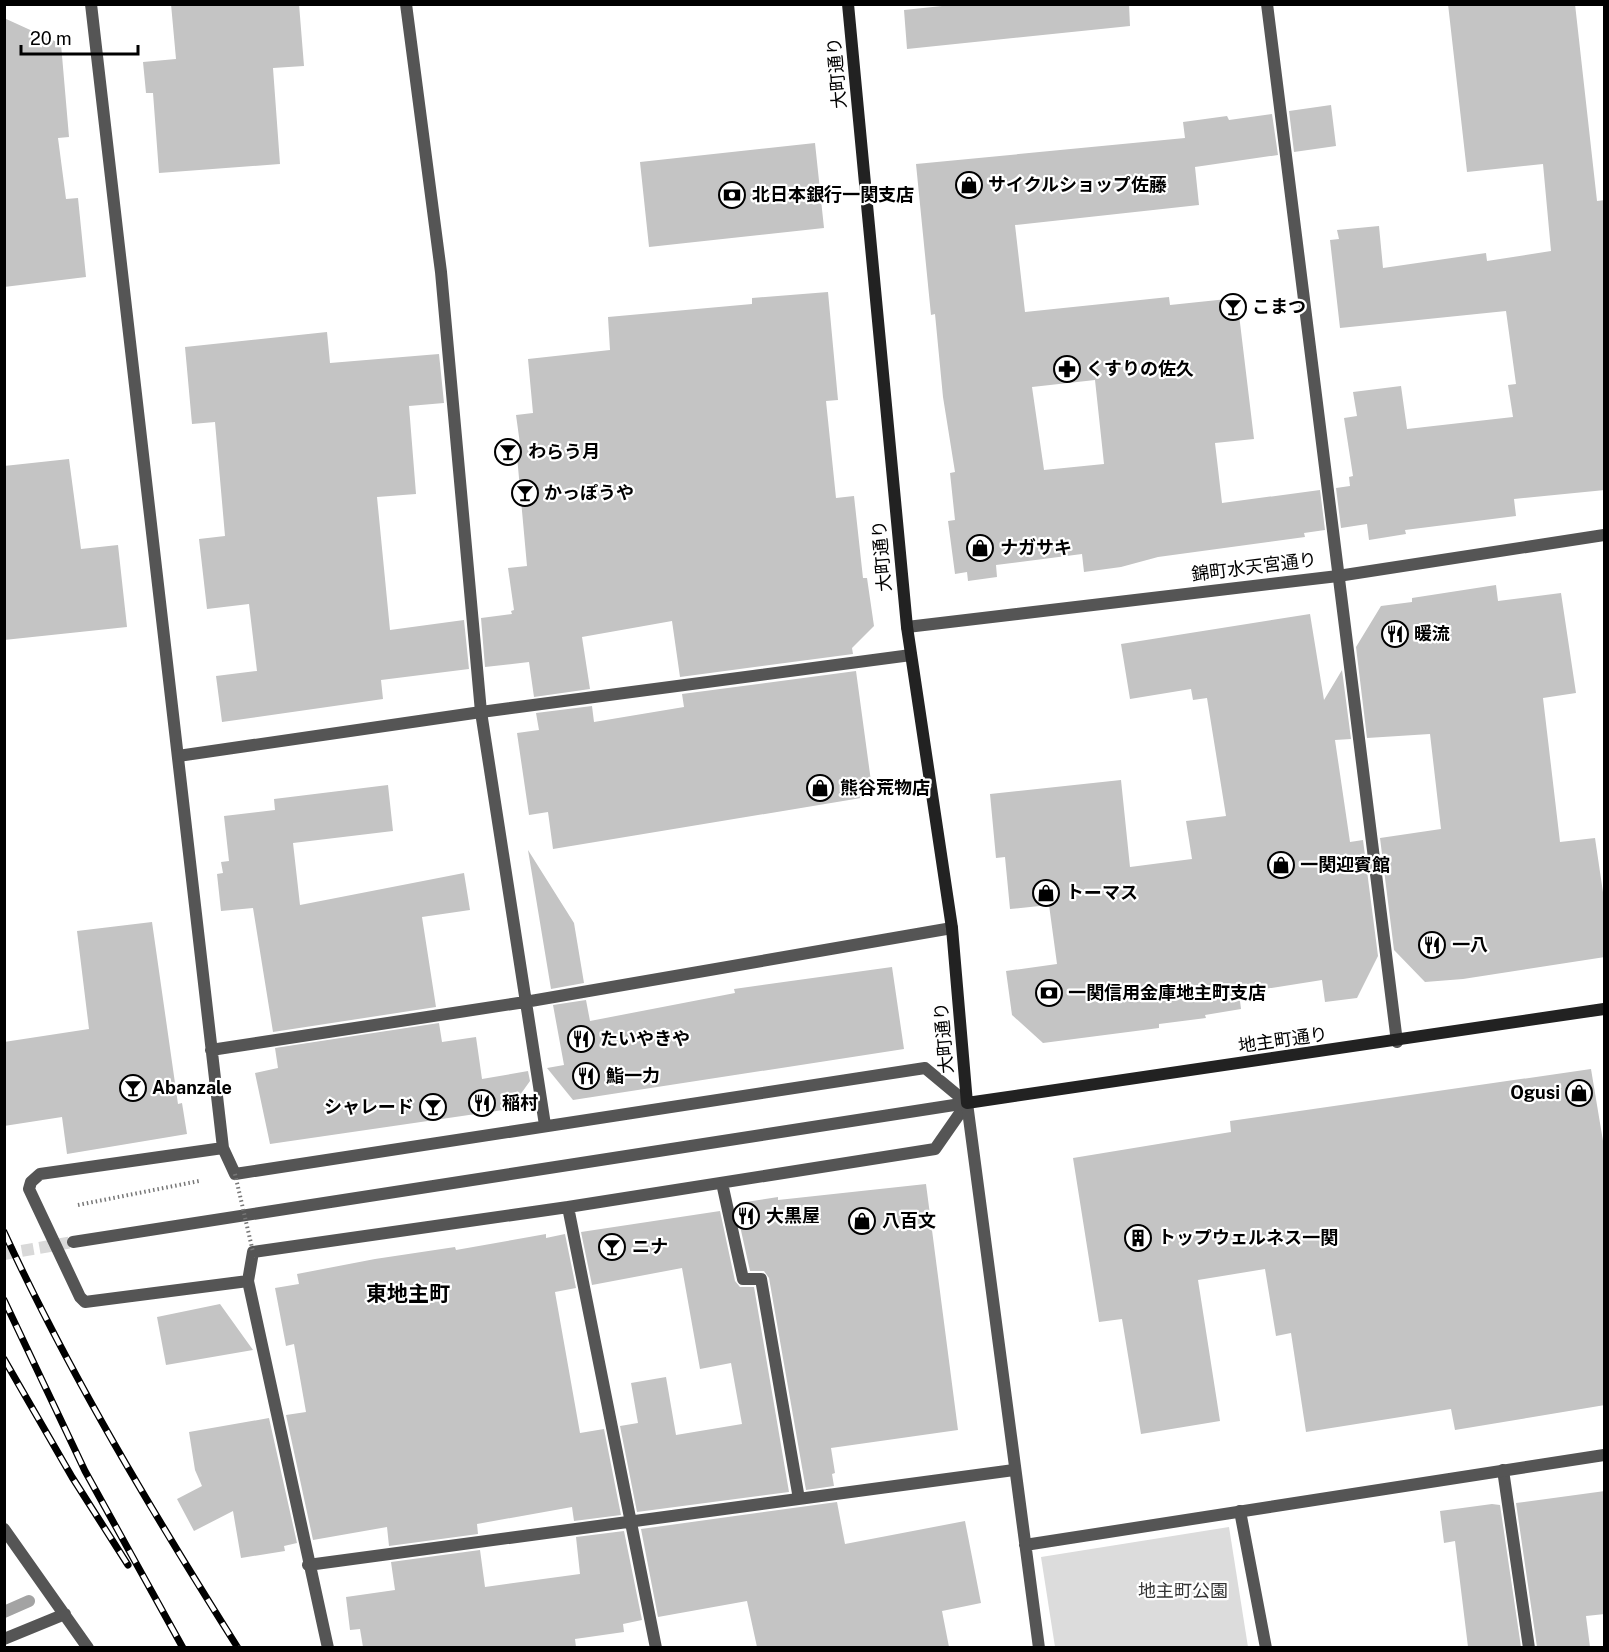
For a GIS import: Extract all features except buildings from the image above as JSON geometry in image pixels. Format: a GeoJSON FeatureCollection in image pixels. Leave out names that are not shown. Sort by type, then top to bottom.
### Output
{"type":"FeatureCollection","features":[{"type":"Feature","properties":{"kind":"main road","name":"大町通り"},"geometry":{"type":"LineString","coordinates":[[848,4],[907,627],[952,928],[967,1103]]}},
{"type":"Feature","properties":{"kind":"main road","name":"地主町通り"},"geometry":{"type":"LineString","coordinates":[[967,1103],[1397,1042],[1605,1009]]}},
{"type":"Feature","properties":{"kind":"street"},"geometry":{"type":"LineString","coordinates":[[91,4],[223,1148],[230,1175],[925,1068],[967,1103],[1014,1470],[1040,1647]]}},
{"type":"Feature","properties":{"kind":"street"},"geometry":{"type":"LineString","coordinates":[[406,4],[441,272],[481,712],[545,1125]]}},
{"type":"Feature","properties":{"kind":"street"},"geometry":{"type":"LineString","coordinates":[[1267,4],[1397,1042]]}},
{"type":"Feature","properties":{"kind":"street","name":"錦町水天宮通り"},"geometry":{"type":"LineString","coordinates":[[907,627],[1338,576],[1605,535]]}},
{"type":"Feature","properties":{"kind":"street"},"geometry":{"type":"LineString","coordinates":[[178,756],[481,712],[911,655]]}},
{"type":"Feature","properties":{"kind":"street"},"geometry":{"type":"LineString","coordinates":[[212,1050],[525,1002],[952,928]]}},
{"type":"Feature","properties":{"kind":"street"},"geometry":{"type":"LineString","coordinates":[[328,1647],[308,1565],[248,1281],[253,1252],[568,1207],[934,1149],[967,1103]]}},
{"type":"Feature","properties":{"kind":"street"},"geometry":{"type":"LineString","coordinates":[[73,1242],[967,1103]]}},
{"type":"Feature","properties":{"kind":"street"},"geometry":{"type":"LineString","coordinates":[[223,1148],[40,1174],[31,1182],[29,1189],[80,1297],[85,1302],[248,1281]]}},
{"type":"Feature","properties":{"kind":"street"},"geometry":{"type":"LineString","coordinates":[[723,1183],[743,1279],[761,1279],[799,1499]]}},
{"type":"Feature","properties":{"kind":"street"},"geometry":{"type":"LineString","coordinates":[[568,1207],[656,1647]]}},
{"type":"Feature","properties":{"kind":"street"},"geometry":{"type":"LineString","coordinates":[[1025,1545],[1605,1455]]}},
{"type":"Feature","properties":{"kind":"street"},"geometry":{"type":"LineString","coordinates":[[308,1565],[1014,1470]]}},
{"type":"Feature","properties":{"kind":"street"},"geometry":{"type":"LineString","coordinates":[[1503,1470],[1529,1647]]}},
{"type":"Feature","properties":{"kind":"street"},"geometry":{"type":"LineString","coordinates":[[1240,1511],[1266,1647]]}},
{"type":"Feature","properties":{"kind":"street"},"geometry":{"type":"LineString","coordinates":[[4,1529],[88,1647]]}},
{"type":"Feature","properties":{"kind":"street"},"geometry":{"type":"LineString","coordinates":[[4,1639],[64,1614]]}},
{"type":"Feature","properties":{"kind":"path"},"geometry":{"type":"LineString","coordinates":[[230,1175],[253,1252]]}},
{"type":"Feature","properties":{"kind":"path"},"geometry":{"type":"LineString","coordinates":[[78,1205],[202,1180]]}},
{"type":"Feature","properties":{"kind":"green space","name":"地主町公園"},"geometry":{"type":"Polygon","coordinates":[[[1229,1527],[1248,1647],[1055,1647],[1041,1557],[1229,1527]]]}},
{"type":"Feature","properties":{"kind":"waterway"},"geometry":{"type":"LineString","coordinates":[[4,1612],[29,1601]]}},
{"type":"Feature","properties":{"kind":"tunnel"},"geometry":{"type":"LineString","coordinates":[[4,1254],[73,1242]]}},
{"type":"Feature","properties":{"kind":"railway"},"geometry":{"type":"LineString","coordinates":[[4,1232],[57,1339],[114,1444],[238,1648]]}},
{"type":"Feature","properties":{"kind":"railway"},"geometry":{"type":"LineString","coordinates":[[4,1300],[85,1471],[183,1648]]}},
{"type":"Feature","properties":{"kind":"railway"},"geometry":{"type":"LineString","coordinates":[[4,1359],[72,1477],[128,1565]]}},
{"type":"Feature","properties":{"kind":"place","name":"サイクルショップ佐藤"},"geometry":{"type":"Point","coordinates":[969,185]}},
{"type":"Feature","properties":{"kind":"place","name":"北日本銀行一関支店"},"geometry":{"type":"Point","coordinates":[732,195]}},
{"type":"Feature","properties":{"kind":"place","name":"こまつ"},"geometry":{"type":"Point","coordinates":[1233,307]}},
{"type":"Feature","properties":{"kind":"place","name":"くすりの佐久"},"geometry":{"type":"Point","coordinates":[1067,369]}},
{"type":"Feature","properties":{"kind":"place","name":"わらう月"},"geometry":{"type":"Point","coordinates":[508,452]}},
{"type":"Feature","properties":{"kind":"place","name":"かっぽうや"},"geometry":{"type":"Point","coordinates":[525,493]}},
{"type":"Feature","properties":{"kind":"place","name":"ナガサキ"},"geometry":{"type":"Point","coordinates":[980,548]}},
{"type":"Feature","properties":{"kind":"place","name":"暖流"},"geometry":{"type":"Point","coordinates":[1395,634]}},
{"type":"Feature","properties":{"kind":"place","name":"熊谷荒物店"},"geometry":{"type":"Point","coordinates":[820,788]}},
{"type":"Feature","properties":{"kind":"place","name":"一関迎賓館"},"geometry":{"type":"Point","coordinates":[1281,865]}},
{"type":"Feature","properties":{"kind":"place","name":"トーマス"},"geometry":{"type":"Point","coordinates":[1046,893]}},
{"type":"Feature","properties":{"kind":"place","name":"一八"},"geometry":{"type":"Point","coordinates":[1432,945]}},
{"type":"Feature","properties":{"kind":"place","name":"一関信用金庫地主町支店"},"geometry":{"type":"Point","coordinates":[1049,993]}},
{"type":"Feature","properties":{"kind":"place","name":"たいやきや"},"geometry":{"type":"Point","coordinates":[581,1039]}},
{"type":"Feature","properties":{"kind":"place","name":"鮨一力"},"geometry":{"type":"Point","coordinates":[586,1076]}},
{"type":"Feature","properties":{"kind":"place","name":"Abanzale"},"geometry":{"type":"Point","coordinates":[133,1088]}},
{"type":"Feature","properties":{"kind":"place","name":"Ogusi"},"geometry":{"type":"Point","coordinates":[1579,1093]}},
{"type":"Feature","properties":{"kind":"place","name":"稲村"},"geometry":{"type":"Point","coordinates":[482,1103]}},
{"type":"Feature","properties":{"kind":"place","name":"シャレード"},"geometry":{"type":"Point","coordinates":[433,1107]}},
{"type":"Feature","properties":{"kind":"place","name":"大黒屋"},"geometry":{"type":"Point","coordinates":[746,1216]}},
{"type":"Feature","properties":{"kind":"place","name":"八百文"},"geometry":{"type":"Point","coordinates":[862,1221]}},
{"type":"Feature","properties":{"kind":"place","name":"トップウェルネス一関"},"geometry":{"type":"Point","coordinates":[1138,1238]}},
{"type":"Feature","properties":{"kind":"place","name":"ニナ"},"geometry":{"type":"Point","coordinates":[612,1247]}},
{"type":"Feature","properties":{"kind":"district","name":"東地主町"},"geometry":{"type":"Point","coordinates":[408,1294]}}]}
